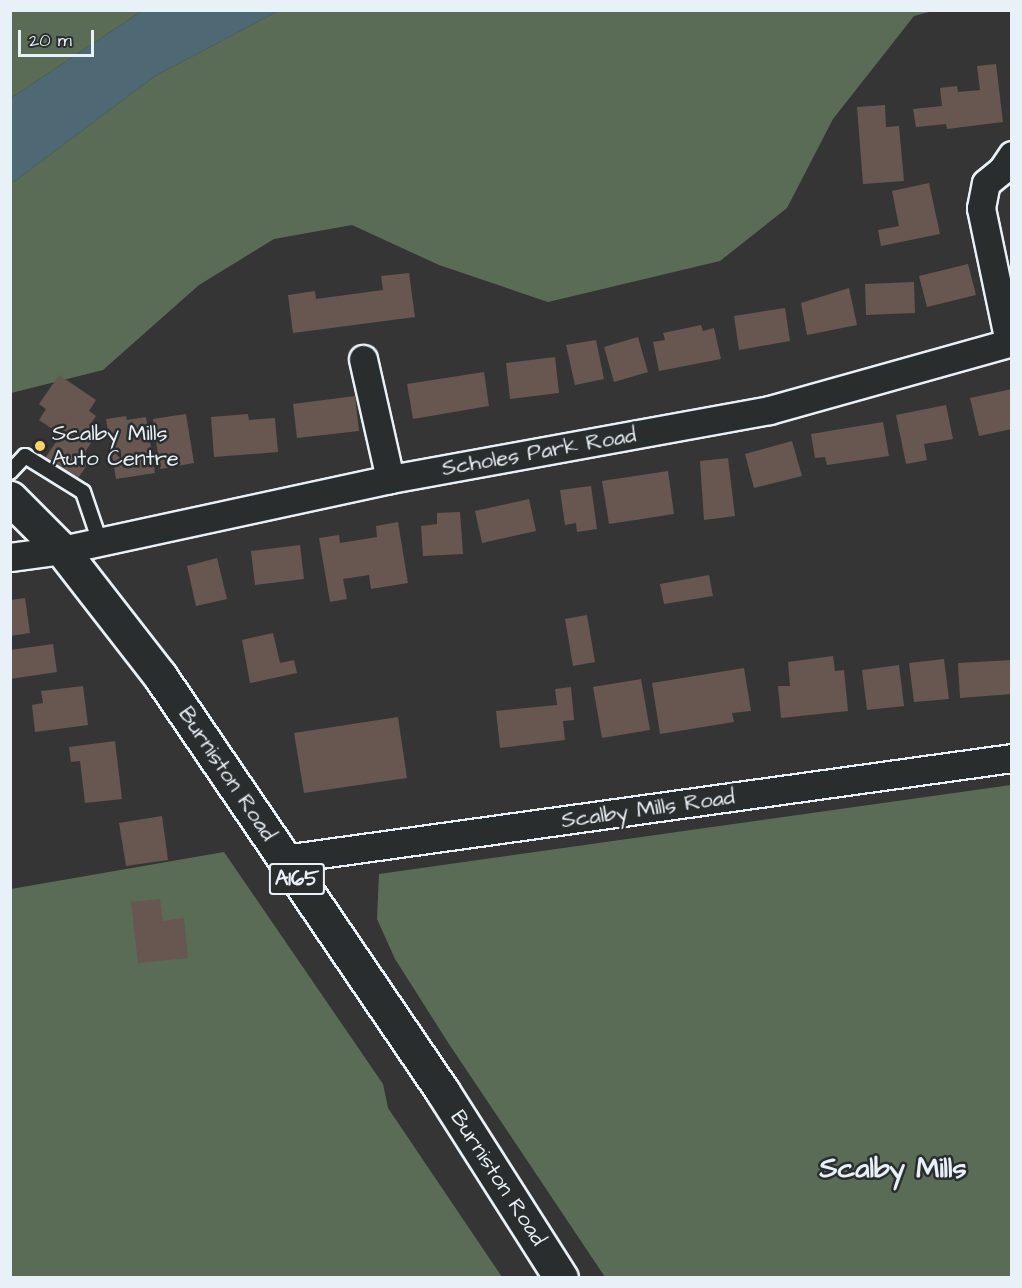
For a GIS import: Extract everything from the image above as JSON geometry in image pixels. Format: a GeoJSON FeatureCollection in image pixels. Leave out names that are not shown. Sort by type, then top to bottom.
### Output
{"type":"FeatureCollection","features":[{"type":"Feature","properties":{"kind":"main road","name":"Burniston Road"},"geometry":{"type":"LineString","coordinates":[[10,498],[62,550],[160,676],[443,1092],[561,1278]]}},
{"type":"Feature","properties":{"kind":"street"},"geometry":{"type":"LineString","coordinates":[[1010,342],[981,208],[986,183],[1002,170],[1011,155]]}},
{"type":"Feature","properties":{"kind":"street","name":"Scholes Park Road"},"geometry":{"type":"LineString","coordinates":[[10,557],[62,550],[390,479],[769,410],[1010,342]]}},
{"type":"Feature","properties":{"kind":"street"},"geometry":{"type":"LineString","coordinates":[[363,359],[390,479]]}},
{"type":"Feature","properties":{"kind":"street","name":"Scalby Mills Road"},"geometry":{"type":"LineString","coordinates":[[284,859],[1011,758]]}},
{"type":"Feature","properties":{"kind":"lane"},"geometry":{"type":"LineString","coordinates":[[10,472],[25,456],[83,492],[100,542]]}},
{"type":"Feature","properties":{"kind":"green space"},"geometry":{"type":"Polygon","coordinates":[[[10,11],[142,11],[11,98],[10,11]]]}},
{"type":"Feature","properties":{"kind":"green space"},"geometry":{"type":"Polygon","coordinates":[[[278,11],[933,11],[914,16],[833,119],[787,208],[720,261],[548,302],[439,265],[352,225],[274,239],[199,285],[103,370],[11,393],[11,184],[155,76],[278,11]]]}},
{"type":"Feature","properties":{"kind":"green space"},"geometry":{"type":"Polygon","coordinates":[[[1011,785],[1011,1277],[605,1277],[449,1044],[395,959],[377,919],[379,874],[1011,785]]]}},
{"type":"Feature","properties":{"kind":"green space"},"geometry":{"type":"Polygon","coordinates":[[[224,852],[383,1084],[388,1108],[502,1277],[11,1278],[11,889],[224,852]]]}},
{"type":"Feature","properties":{"kind":"water"},"geometry":{"type":"Polygon","coordinates":[[[142,11],[278,11],[155,76],[11,184],[11,98],[142,11]]]}},
{"type":"Feature","properties":{"kind":"building"},"geometry":{"type":"Polygon","coordinates":[[[996,64],[1003,122],[947,129],[946,124],[916,127],[913,109],[942,106],[940,88],[957,86],[958,92],[980,90],[977,66],[996,64]]]}},
{"type":"Feature","properties":{"kind":"building"},"geometry":{"type":"Polygon","coordinates":[[[885,105],[886,127],[899,126],[904,181],[863,184],[857,107],[885,105]]]}},
{"type":"Feature","properties":{"kind":"building"},"geometry":{"type":"Polygon","coordinates":[[[929,183],[940,234],[881,246],[878,230],[899,226],[892,191],[929,183]]]}},
{"type":"Feature","properties":{"kind":"building"},"geometry":{"type":"Polygon","coordinates":[[[968,264],[976,295],[927,307],[919,276],[968,264]]]}},
{"type":"Feature","properties":{"kind":"building"},"geometry":{"type":"Polygon","coordinates":[[[409,273],[415,317],[293,333],[288,295],[315,291],[316,299],[383,290],[381,276],[409,273]]]}},
{"type":"Feature","properties":{"kind":"building"},"geometry":{"type":"Polygon","coordinates":[[[914,282],[915,313],[866,315],[865,284],[914,282]]]}},
{"type":"Feature","properties":{"kind":"building"},"geometry":{"type":"Polygon","coordinates":[[[849,288],[857,325],[807,335],[801,303],[849,288]]]}},
{"type":"Feature","properties":{"kind":"building"},"geometry":{"type":"Polygon","coordinates":[[[785,308],[790,341],[739,350],[734,316],[785,308]]]}},
{"type":"Feature","properties":{"kind":"building"},"geometry":{"type":"Polygon","coordinates":[[[701,325],[703,331],[714,328],[721,359],[659,371],[653,342],[665,340],[663,333],[701,325]]]}},
{"type":"Feature","properties":{"kind":"building"},"geometry":{"type":"Polygon","coordinates":[[[638,337],[648,372],[614,382],[604,347],[638,337]]]}},
{"type":"Feature","properties":{"kind":"building"},"geometry":{"type":"Polygon","coordinates":[[[596,340],[604,379],[575,385],[566,345],[596,340]]]}},
{"type":"Feature","properties":{"kind":"building"},"geometry":{"type":"Polygon","coordinates":[[[555,357],[559,393],[510,399],[506,363],[555,357]]]}},
{"type":"Feature","properties":{"kind":"building"},"geometry":{"type":"Polygon","coordinates":[[[484,372],[489,406],[413,419],[407,384],[484,372]]]}},
{"type":"Feature","properties":{"kind":"building"},"geometry":{"type":"Polygon","coordinates":[[[59,375],[96,400],[89,411],[96,416],[90,425],[99,431],[85,452],[92,457],[75,483],[43,461],[61,435],[39,420],[46,409],[39,404],[59,375]]]}},
{"type":"Feature","properties":{"kind":"building"},"geometry":{"type":"Polygon","coordinates":[[[1012,389],[1012,429],[979,436],[970,398],[1012,389]]]}},
{"type":"Feature","properties":{"kind":"building"},"geometry":{"type":"Polygon","coordinates":[[[355,396],[359,431],[297,438],[293,404],[355,396]]]}},
{"type":"Feature","properties":{"kind":"building"},"geometry":{"type":"Polygon","coordinates":[[[946,405],[953,439],[924,444],[927,460],[906,464],[896,415],[946,405]]]}},
{"type":"Feature","properties":{"kind":"building"},"geometry":{"type":"Polygon","coordinates":[[[186,414],[194,463],[160,469],[153,419],[186,414]]]}},
{"type":"Feature","properties":{"kind":"building"},"geometry":{"type":"Polygon","coordinates":[[[248,414],[249,420],[275,418],[278,452],[214,457],[211,417],[248,414]]]}},
{"type":"Feature","properties":{"kind":"building"},"geometry":{"type":"Polygon","coordinates":[[[126,416],[127,420],[146,417],[155,473],[116,479],[106,419],[126,416]]]}},
{"type":"Feature","properties":{"kind":"building"},"geometry":{"type":"Polygon","coordinates":[[[883,422],[889,456],[827,465],[825,457],[815,458],[811,434],[883,422]]]}},
{"type":"Feature","properties":{"kind":"building"},"geometry":{"type":"Polygon","coordinates":[[[792,441],[802,476],[754,488],[745,454],[792,441]]]}},
{"type":"Feature","properties":{"kind":"building"},"geometry":{"type":"Polygon","coordinates":[[[728,458],[735,516],[704,520],[700,461],[728,458]]]}},
{"type":"Feature","properties":{"kind":"building"},"geometry":{"type":"Polygon","coordinates":[[[668,471],[674,514],[609,524],[602,481],[668,471]]]}},
{"type":"Feature","properties":{"kind":"building"},"geometry":{"type":"Polygon","coordinates":[[[591,486],[597,529],[577,532],[576,523],[565,525],[560,490],[591,486]]]}},
{"type":"Feature","properties":{"kind":"building"},"geometry":{"type":"Polygon","coordinates":[[[529,499],[536,531],[482,543],[475,511],[529,499]]]}},
{"type":"Feature","properties":{"kind":"building"},"geometry":{"type":"Polygon","coordinates":[[[460,512],[463,554],[423,556],[421,526],[437,524],[437,513],[460,512]]]}},
{"type":"Feature","properties":{"kind":"building"},"geometry":{"type":"Polygon","coordinates":[[[398,522],[408,583],[371,589],[369,575],[343,579],[347,599],[330,602],[319,538],[339,535],[340,543],[377,537],[376,526],[398,522]]]}},
{"type":"Feature","properties":{"kind":"building"},"geometry":{"type":"Polygon","coordinates":[[[300,545],[304,579],[255,585],[251,551],[300,545]]]}},
{"type":"Feature","properties":{"kind":"building"},"geometry":{"type":"Polygon","coordinates":[[[217,558],[227,599],[196,606],[187,566],[217,558]]]}},
{"type":"Feature","properties":{"kind":"building"},"geometry":{"type":"Polygon","coordinates":[[[709,575],[713,596],[664,604],[660,584],[709,575]]]}},
{"type":"Feature","properties":{"kind":"building"},"geometry":{"type":"Polygon","coordinates":[[[25,598],[30,633],[10,636],[10,600],[25,598]]]}},
{"type":"Feature","properties":{"kind":"building"},"geometry":{"type":"Polygon","coordinates":[[[587,615],[595,662],[573,666],[565,619],[587,615]]]}},
{"type":"Feature","properties":{"kind":"building"},"geometry":{"type":"Polygon","coordinates":[[[273,633],[280,663],[294,660],[297,673],[250,683],[242,640],[273,633]]]}},
{"type":"Feature","properties":{"kind":"building"},"geometry":{"type":"Polygon","coordinates":[[[53,644],[57,672],[10,679],[10,650],[53,644]]]}},
{"type":"Feature","properties":{"kind":"building"},"geometry":{"type":"Polygon","coordinates":[[[833,656],[835,671],[844,670],[848,711],[781,718],[778,686],[790,686],[788,662],[833,656]]]}},
{"type":"Feature","properties":{"kind":"building"},"geometry":{"type":"Polygon","coordinates":[[[944,659],[949,699],[914,702],[909,663],[944,659]]]}},
{"type":"Feature","properties":{"kind":"building"},"geometry":{"type":"Polygon","coordinates":[[[1012,660],[1012,694],[960,698],[958,663],[1012,660]]]}},
{"type":"Feature","properties":{"kind":"building"},"geometry":{"type":"Polygon","coordinates":[[[899,665],[904,706],[867,710],[862,670],[899,665]]]}},
{"type":"Feature","properties":{"kind":"building"},"geometry":{"type":"Polygon","coordinates":[[[744,668],[751,711],[732,713],[734,722],[660,734],[652,683],[744,668]]]}},
{"type":"Feature","properties":{"kind":"building"},"geometry":{"type":"Polygon","coordinates":[[[641,679],[650,730],[602,738],[593,687],[641,679]]]}},
{"type":"Feature","properties":{"kind":"building"},"geometry":{"type":"Polygon","coordinates":[[[83,686],[88,725],[35,732],[32,705],[43,703],[41,691],[83,686]]]}},
{"type":"Feature","properties":{"kind":"building"},"geometry":{"type":"Polygon","coordinates":[[[571,687],[574,720],[563,721],[565,740],[500,748],[496,711],[557,705],[555,689],[571,687]]]}},
{"type":"Feature","properties":{"kind":"building"},"geometry":{"type":"Polygon","coordinates":[[[398,717],[407,778],[304,793],[294,733],[398,717]]]}},
{"type":"Feature","properties":{"kind":"building"},"geometry":{"type":"Polygon","coordinates":[[[115,741],[122,799],[85,803],[80,761],[71,762],[69,747],[115,741]]]}},
{"type":"Feature","properties":{"kind":"building"},"geometry":{"type":"Polygon","coordinates":[[[162,816],[168,860],[126,866],[119,823],[162,816]]]}},
{"type":"Feature","properties":{"kind":"building"},"geometry":{"type":"Polygon","coordinates":[[[160,899],[163,921],[184,918],[188,958],[138,963],[131,902],[160,899]]]}},
{"type":"Feature","properties":{"kind":"place","name":"Scalby Mills Auto Centre"},"geometry":{"type":"Point","coordinates":[40,446]}},
{"type":"Feature","properties":{"kind":"district","name":"Scalby Mills"},"geometry":{"type":"Point","coordinates":[893,1169]}}]}
